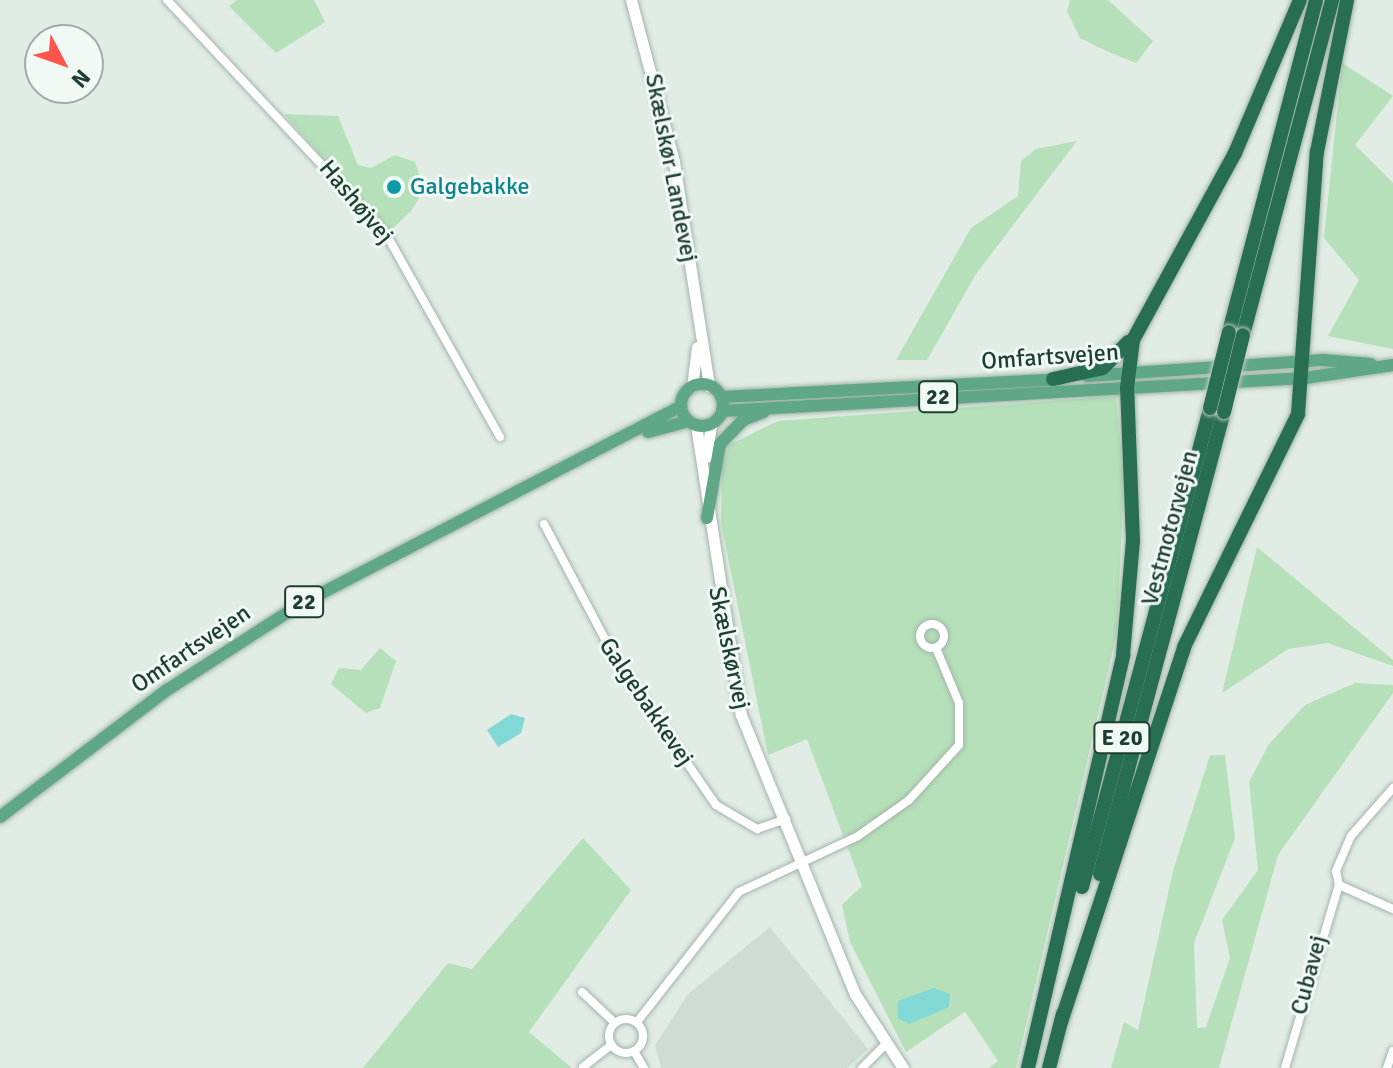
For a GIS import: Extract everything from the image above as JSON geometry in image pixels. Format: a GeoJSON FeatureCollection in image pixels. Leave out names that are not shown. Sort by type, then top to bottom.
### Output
{"type":"FeatureCollection","features":[{"type":"Feature","properties":{"kind":"highway"},"geometry":{"type":"LineString","coordinates":[[1028,1068],[1123,655],[1133,541],[1128,380],[1133,340],[1235,153],[1300,0]]}},
{"type":"Feature","properties":{"kind":"highway","name":"Vestmotorvejen"},"geometry":{"type":"LineString","coordinates":[[1049,1068],[1236,334],[1316,0]]}},
{"type":"Feature","properties":{"kind":"highway","name":"Vestmotorvejen"},"geometry":{"type":"LineString","coordinates":[[1236,334],[1332,0]]}},
{"type":"Feature","properties":{"kind":"highway"},"geometry":{"type":"LineString","coordinates":[[1061,1022],[1184,647],[1289,435],[1305,378],[1303,362],[1317,152],[1347,0]]}},
{"type":"Feature","properties":{"kind":"highway"},"geometry":{"type":"LineString","coordinates":[[1053,379],[1112,363],[1166,276]]}},
{"type":"Feature","properties":{"kind":"highway","name":"Vestmotorvejen"},"geometry":{"type":"LineString","coordinates":[[1035,1068],[1217,410]]}},
{"type":"Feature","properties":{"kind":"main road","name":"Omfartsvejen"},"geometry":{"type":"LineString","coordinates":[[722,411],[1128,380],[1303,362],[1388,366]]}},
{"type":"Feature","properties":{"kind":"main road"},"geometry":{"type":"LineString","coordinates":[[1241,379],[1288,372],[1303,362]]}},
{"type":"Feature","properties":{"kind":"main road","name":"Omfartsvejen"},"geometry":{"type":"LineString","coordinates":[[721,397],[1053,379],[1305,378],[1388,366]]}},
{"type":"Feature","properties":{"kind":"main road"},"geometry":{"type":"LineString","coordinates":[[692,387],[709,386],[721,397],[722,411],[711,424]]}},
{"type":"Feature","properties":{"kind":"main road","name":"22"},"geometry":{"type":"LineString","coordinates":[[681,406],[692,387]]}},
{"type":"Feature","properties":{"kind":"main road"},"geometry":{"type":"LineString","coordinates":[[707,518],[716,454],[733,428],[754,414],[818,404]]}},
{"type":"Feature","properties":{"kind":"main road","name":"Omfartsvejen"},"geometry":{"type":"LineString","coordinates":[[0,817],[154,699],[299,605],[637,435],[681,406]]}},
{"type":"Feature","properties":{"kind":"main road"},"geometry":{"type":"LineString","coordinates":[[681,406],[692,423]]}},
{"type":"Feature","properties":{"kind":"main road","name":"Omfartsvejen"},"geometry":{"type":"LineString","coordinates":[[637,435],[692,423]]}},
{"type":"Feature","properties":{"kind":"main road","name":"22"},"geometry":{"type":"LineString","coordinates":[[692,423],[711,424]]}},
{"type":"Feature","properties":{"kind":"street","name":"Hashøjvej"},"geometry":{"type":"LineString","coordinates":[[167,0],[385,232],[500,437]]}},
{"type":"Feature","properties":{"kind":"street","name":"Skælskør Landevej"},"geometry":{"type":"LineString","coordinates":[[631,0],[674,162],[698,338],[709,386]]}},
{"type":"Feature","properties":{"kind":"street","name":"Skælskør Landevej"},"geometry":{"type":"LineString","coordinates":[[692,387],[698,338]]}},
{"type":"Feature","properties":{"kind":"street","name":"Skælskørvej"},"geometry":{"type":"LineString","coordinates":[[692,423],[705,469]]}},
{"type":"Feature","properties":{"kind":"street","name":"Skælskørvej"},"geometry":{"type":"LineString","coordinates":[[711,424],[705,469],[707,518],[741,715],[786,819]]}},
{"type":"Feature","properties":{"kind":"street","name":"Galgebakkevej"},"geometry":{"type":"LineString","coordinates":[[544,524],[616,660],[716,805],[757,829],[786,819]]}},
{"type":"Feature","properties":{"kind":"street"},"geometry":{"type":"LineString","coordinates":[[582,992],[615,1023],[637,1022],[739,892],[803,861],[909,800],[959,745],[959,703],[936,648]]}},
{"type":"Feature","properties":{"kind":"street","name":"Cubavej"},"geometry":{"type":"LineString","coordinates":[[1285,1068],[1339,885],[1336,871],[1351,836],[1393,788]]}},
{"type":"Feature","properties":{"kind":"street"},"geometry":{"type":"LineString","coordinates":[[786,819],[855,994],[903,1068]]}},
{"type":"Feature","properties":{"kind":"street"},"geometry":{"type":"LineString","coordinates":[[1339,885],[1393,909]]}},
{"type":"Feature","properties":{"kind":"street"},"geometry":{"type":"LineString","coordinates":[[634,1051],[643,1037],[637,1022]]}},
{"type":"Feature","properties":{"kind":"street"},"geometry":{"type":"LineString","coordinates":[[583,1067],[611,1045],[615,1023]]}},
{"type":"Feature","properties":{"kind":"street"},"geometry":{"type":"LineString","coordinates":[[862,1068],[887,1043]]}},
{"type":"Feature","properties":{"kind":"street"},"geometry":{"type":"LineString","coordinates":[[611,1045],[634,1051],[644,1068]]}},
{"type":"Feature","properties":{"kind":"street"},"geometry":{"type":"LineString","coordinates":[[1387,1068],[1393,1051]]}},
{"type":"Feature","properties":{"kind":"shaded area"},"geometry":{"type":"Polygon","coordinates":[[[770,927],[868,1049],[847,1068],[661,1068],[655,1045],[688,994],[770,927]]]}},
{"type":"Feature","properties":{"kind":"green space"},"geometry":{"type":"Polygon","coordinates":[[[237,0],[314,0],[325,22],[276,53],[229,6],[237,0]]]}},
{"type":"Feature","properties":{"kind":"green space"},"geometry":{"type":"Polygon","coordinates":[[[1070,0],[1108,0],[1153,41],[1136,63],[1104,50],[1080,38],[1067,11],[1070,0]]]}},
{"type":"Feature","properties":{"kind":"green space"},"geometry":{"type":"Polygon","coordinates":[[[1342,63],[1393,96],[1355,145],[1393,183],[1393,349],[1328,336],[1359,280],[1324,238],[1342,63]]]}},
{"type":"Feature","properties":{"kind":"green space"},"geometry":{"type":"Polygon","coordinates":[[[284,114],[338,116],[358,165],[371,168],[395,155],[415,162],[424,190],[411,211],[389,232],[284,114]]]}},
{"type":"Feature","properties":{"kind":"green space"},"geometry":{"type":"Polygon","coordinates":[[[1077,141],[976,274],[927,360],[896,360],[971,228],[1018,196],[1021,161],[1036,149],[1077,141]]]}},
{"type":"Feature","properties":{"kind":"green space"},"geometry":{"type":"Polygon","coordinates":[[[1116,396],[1124,480],[1117,632],[1016,1068],[989,1068],[998,1061],[965,1012],[906,1052],[850,942],[842,905],[862,886],[807,739],[768,755],[721,523],[722,468],[729,445],[778,421],[1116,396]]]}},
{"type":"Feature","properties":{"kind":"green space"},"geometry":{"type":"Polygon","coordinates":[[[1257,547],[1393,660],[1393,666],[1328,643],[1288,649],[1222,693],[1257,547]]]}},
{"type":"Feature","properties":{"kind":"green space"},"geometry":{"type":"Polygon","coordinates":[[[380,648],[396,661],[380,708],[366,713],[331,684],[339,668],[361,670],[380,648]]]}},
{"type":"Feature","properties":{"kind":"green space"},"geometry":{"type":"Polygon","coordinates":[[[1355,683],[1393,685],[1393,693],[1278,855],[1219,1068],[1111,1068],[1124,1022],[1138,1030],[1173,871],[1210,755],[1225,755],[1235,838],[1194,943],[1197,1028],[1206,1027],[1230,958],[1222,920],[1258,870],[1249,782],[1269,744],[1305,705],[1355,683]]]}},
{"type":"Feature","properties":{"kind":"green space"},"geometry":{"type":"Polygon","coordinates":[[[583,838],[631,890],[529,1032],[572,1068],[363,1068],[448,963],[472,969],[583,838]]]}},
{"type":"Feature","properties":{"kind":"water"},"geometry":{"type":"Polygon","coordinates":[[[511,714],[525,718],[521,733],[498,747],[487,730],[511,714]]]}},
{"type":"Feature","properties":{"kind":"water"},"geometry":{"type":"Polygon","coordinates":[[[934,988],[950,994],[949,1007],[909,1024],[898,1018],[898,1001],[934,988]]]}},
{"type":"Feature","properties":{"kind":"place","name":"Galgebakke"},"geometry":{"type":"Point","coordinates":[394,187]}}]}
